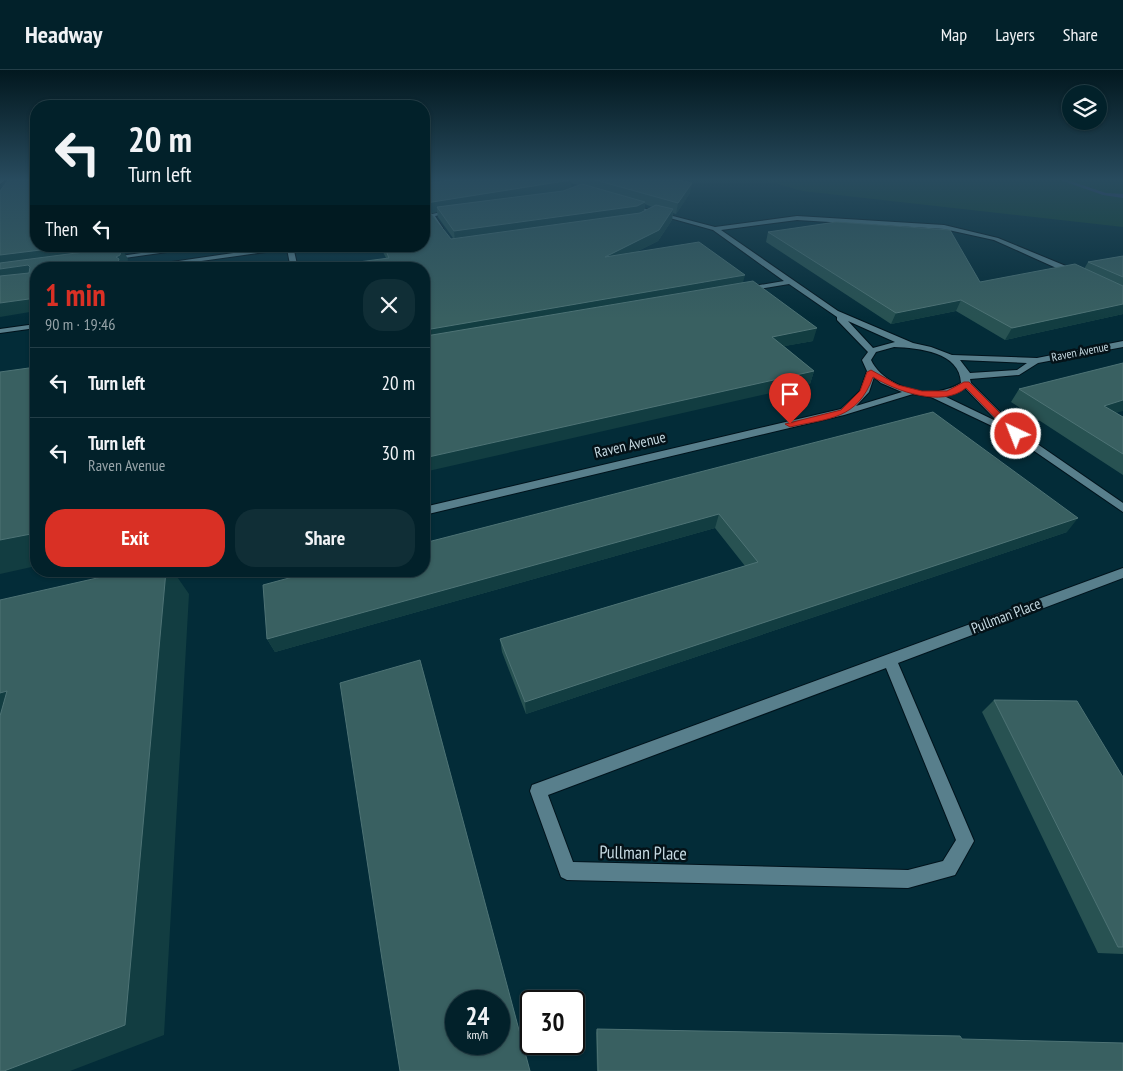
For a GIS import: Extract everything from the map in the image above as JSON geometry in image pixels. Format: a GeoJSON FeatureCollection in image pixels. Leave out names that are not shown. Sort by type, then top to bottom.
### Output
{"type":"FeatureCollection","features":[{"type":"Feature","properties":{"kind":"street"},"geometry":{"type":"LineString","coordinates":[[438,226],[446,238]]}},
{"type":"Feature","properties":{"kind":"street"},"geometry":{"type":"LineString","coordinates":[[700,226],[715,230],[835,313],[871,350]]}},
{"type":"Feature","properties":{"kind":"street"},"geometry":{"type":"LineString","coordinates":[[715,230],[744,226]]}},
{"type":"Feature","properties":{"kind":"street"},"geometry":{"type":"LineString","coordinates":[[923,226],[944,227],[996,239],[1084,278]]}},
{"type":"Feature","properties":{"kind":"street"},"geometry":{"type":"LineString","coordinates":[[99,260],[161,252]]}},
{"type":"Feature","properties":{"kind":"street"},"geometry":{"type":"LineString","coordinates":[[177,262],[247,252]]}},
{"type":"Feature","properties":{"kind":"street"},"geometry":{"type":"LineString","coordinates":[[732,293],[790,282]]}},
{"type":"Feature","properties":{"kind":"street"},"geometry":{"type":"LineString","coordinates":[[835,313],[910,345],[937,351],[959,363],[967,380],[1016,434]]}},
{"type":"Feature","properties":{"kind":"street"},"geometry":{"type":"LineString","coordinates":[[0,331],[30,327]]}},
{"type":"Feature","properties":{"kind":"street","name":"Raven Avenue"},"geometry":{"type":"LineString","coordinates":[[949,357],[1037,361],[1123,344]]}},
{"type":"Feature","properties":{"kind":"street"},"geometry":{"type":"LineString","coordinates":[[910,345],[888,345],[871,350],[866,356],[866,364],[871,372],[895,387],[911,392],[933,394],[1016,434],[1123,508]]}},
{"type":"Feature","properties":{"kind":"street","name":"Raven Avenue"},"geometry":{"type":"LineString","coordinates":[[933,394],[959,390],[967,380],[1019,372],[1037,361]]}},
{"type":"Feature","properties":{"kind":"street"},"geometry":{"type":"LineString","coordinates":[[844,412],[864,392],[871,372]]}},
{"type":"Feature","properties":{"kind":"street","name":"Raven Avenue"},"geometry":{"type":"LineString","coordinates":[[430,510],[844,412],[911,392]]}},
{"type":"Feature","properties":{"kind":"street","name":"Pullman Place"},"geometry":{"type":"LineString","coordinates":[[890,660],[965,841],[949,870],[908,879],[567,871],[538,791],[1123,573]]}},
{"type":"Feature","properties":{"kind":"building"},"geometry":{"type":"Polygon","coordinates":[[[0,226],[30,226],[30,251],[0,255],[0,226]]]}},
{"type":"Feature","properties":{"kind":"building"},"geometry":{"type":"Polygon","coordinates":[[[430,226],[441,226],[451,239],[548,226],[662,226],[659,230],[605,257],[699,242],[745,275],[430,330],[430,262],[358,262],[389,258],[386,252],[430,252],[430,226]]]}},
{"type":"Feature","properties":{"kind":"building"},"geometry":{"type":"Polygon","coordinates":[[[450,226],[493,226],[454,231],[450,226]]]}},
{"type":"Feature","properties":{"kind":"building"},"geometry":{"type":"Polygon","coordinates":[[[811,226],[889,226],[950,230],[980,282],[1075,264],[1123,286],[1123,304],[1012,328],[961,300],[896,313],[768,232],[811,226]]]}},
{"type":"Feature","properties":{"kind":"building"},"geometry":{"type":"Polygon","coordinates":[[[84,252],[121,252],[120,255],[116,257],[119,259],[118,262],[30,262],[30,267],[28,265],[0,269],[0,263],[84,252]]]}},
{"type":"Feature","properties":{"kind":"building"},"geometry":{"type":"Polygon","coordinates":[[[1123,256],[1123,277],[1088,262],[1123,256]]]}},
{"type":"Feature","properties":{"kind":"building"},"geometry":{"type":"Polygon","coordinates":[[[30,267],[30,299],[0,303],[0,276],[29,273],[30,267]]]}},
{"type":"Feature","properties":{"kind":"building"},"geometry":{"type":"Polygon","coordinates":[[[753,281],[817,328],[772,337],[814,371],[430,457],[430,335],[753,281]]]}},
{"type":"Feature","properties":{"kind":"building"},"geometry":{"type":"Polygon","coordinates":[[[1123,363],[1123,400],[1104,406],[1123,417],[1123,454],[1019,389],[1123,363]]]}},
{"type":"Feature","properties":{"kind":"building"},"geometry":{"type":"Polygon","coordinates":[[[30,368],[30,534],[0,540],[0,372],[30,368]]]}},
{"type":"Feature","properties":{"kind":"building"},"geometry":{"type":"Polygon","coordinates":[[[933,412],[1078,518],[525,702],[500,639],[758,562],[719,514],[267,639],[263,585],[293,577],[430,577],[430,541],[933,412]]]}},
{"type":"Feature","properties":{"kind":"building"},"geometry":{"type":"Polygon","coordinates":[[[102,577],[165,577],[125,1025],[4,1071],[0,1071],[0,716],[7,691],[0,693],[0,600],[102,577]]]}},
{"type":"Feature","properties":{"kind":"building"},"geometry":{"type":"Polygon","coordinates":[[[420,660],[508,990],[445,990],[445,1055],[510,1055],[510,996],[520,1034],[520,1055],[526,1055],[530,1071],[400,1071],[340,683],[420,660]]]}},
{"type":"Feature","properties":{"kind":"building"},"geometry":{"type":"Polygon","coordinates":[[[994,700],[1077,701],[1123,777],[1123,947],[1118,947],[994,700]]]}},
{"type":"Feature","properties":{"kind":"building"},"geometry":{"type":"Polygon","coordinates":[[[597,1029],[960,1036],[962,1039],[1123,1043],[1123,1071],[598,1071],[597,1029]]]}},
{"type":"Feature","properties":{"kind":"route"},"geometry":{"type":"LineString","coordinates":[[790,424],[844,412],[864,392],[871,372],[895,387],[922,394],[948,393],[959,390],[966,384],[1016,434]]}}]}
